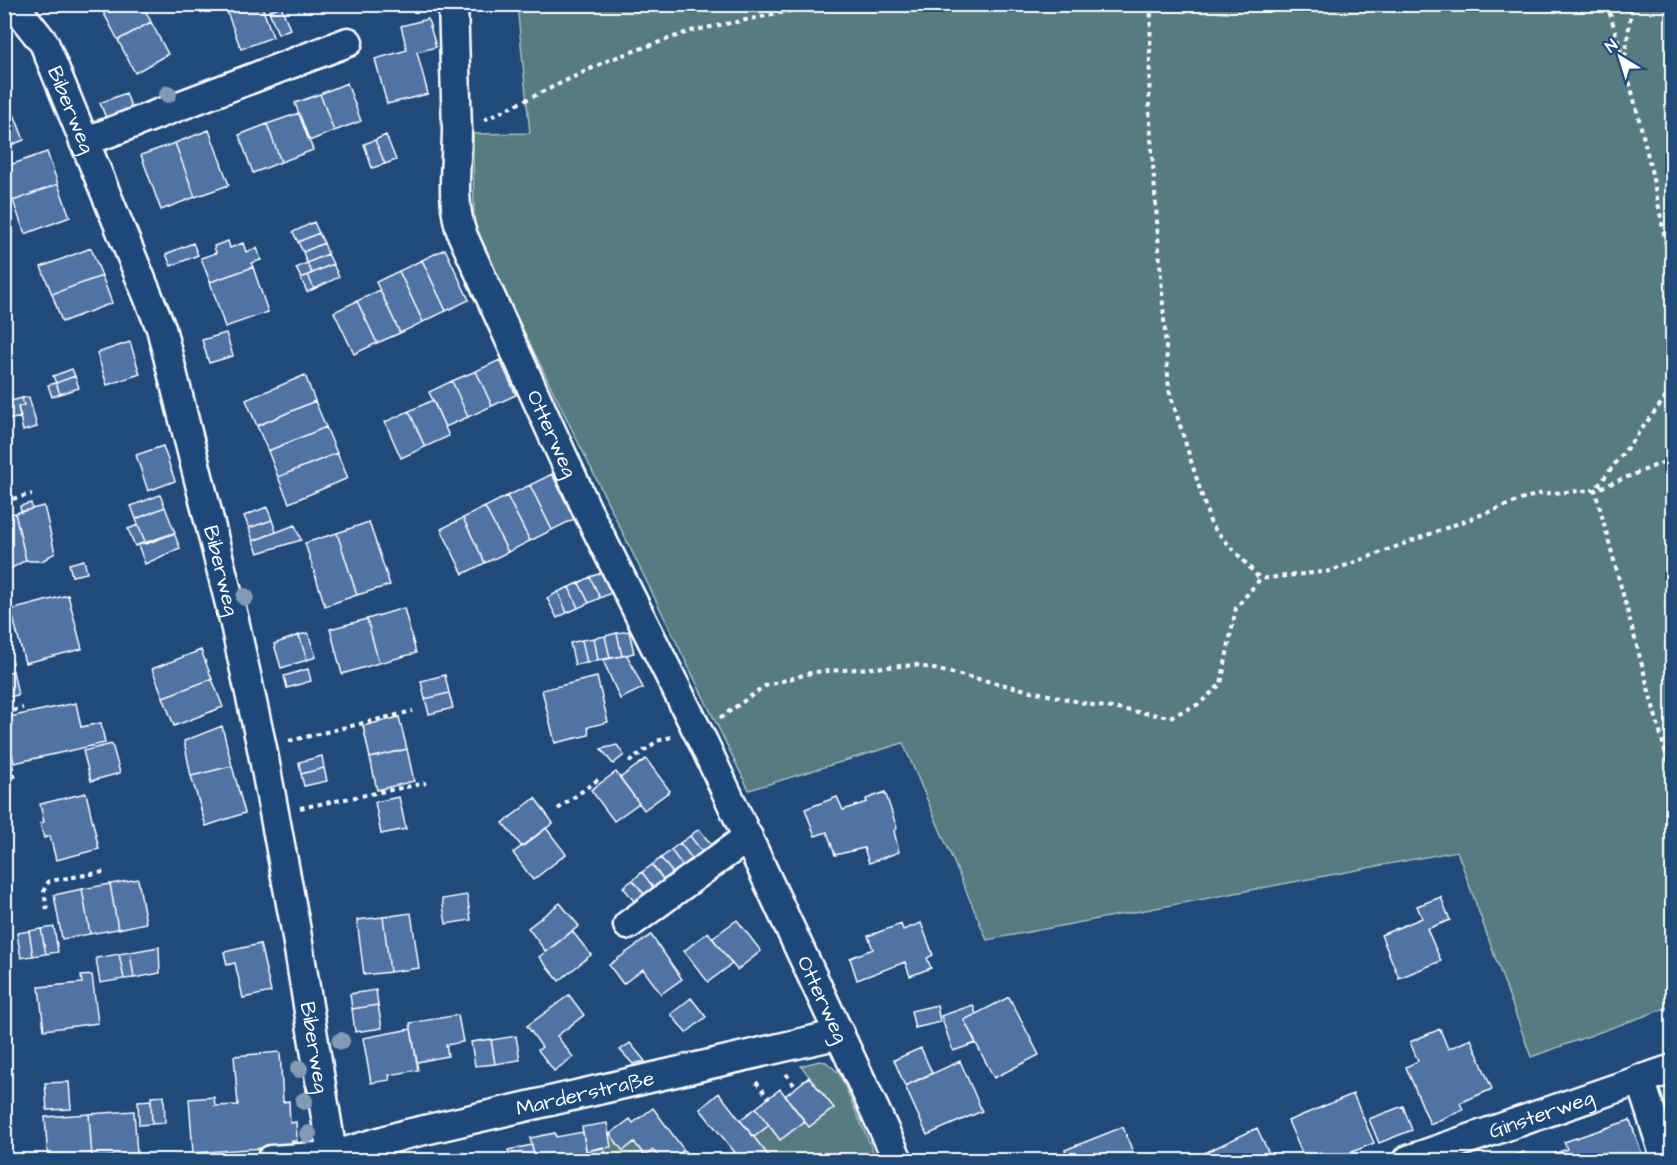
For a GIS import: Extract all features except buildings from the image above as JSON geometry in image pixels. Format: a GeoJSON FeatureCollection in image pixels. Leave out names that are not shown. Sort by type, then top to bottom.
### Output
{"type":"FeatureCollection","features":[{"type":"Feature","properties":{"kind":"street","name":"Otterweg"},"geometry":{"type":"LineString","coordinates":[[453,4],[457,131],[454,172],[458,224],[587,510],[701,737],[898,1161]]}},
{"type":"Feature","properties":{"kind":"street","name":"Biberweg"},"geometry":{"type":"LineString","coordinates":[[16,10],[44,43],[161,328],[234,620],[262,748],[295,925],[333,1158]]}},
{"type":"Feature","properties":{"kind":"street"},"geometry":{"type":"LineString","coordinates":[[84,142],[348,42]]}},
{"type":"Feature","properties":{"kind":"street"},"geometry":{"type":"LineString","coordinates":[[628,925],[748,837]]}},
{"type":"Feature","properties":{"kind":"street","name":"Marderstraße"},"geometry":{"type":"LineString","coordinates":[[271,1161],[333,1158],[403,1135],[840,1034]]}},
{"type":"Feature","properties":{"kind":"street","name":"Ginsterweg"},"geometry":{"type":"LineString","coordinates":[[1408,1161],[1672,1069]]}},
{"type":"Feature","properties":{"kind":"street"},"geometry":{"type":"LineString","coordinates":[[1640,1079],[1666,1161]]}},
{"type":"Feature","properties":{"kind":"path"},"geometry":{"type":"LineString","coordinates":[[457,131],[514,108],[609,60],[691,31],[825,4]]}},
{"type":"Feature","properties":{"kind":"path"},"geometry":{"type":"LineString","coordinates":[[1151,4],[1149,108],[1169,390],[1211,525],[1260,579]]}},
{"type":"Feature","properties":{"kind":"path"},"geometry":{"type":"LineString","coordinates":[[1608,4],[1624,60],[1661,215],[1672,279]]}},
{"type":"Feature","properties":{"kind":"path"},"geometry":{"type":"LineString","coordinates":[[1624,60],[1632,4]]}},
{"type":"Feature","properties":{"kind":"path"},"geometry":{"type":"LineString","coordinates":[[1595,490],[1672,388]]}},
{"type":"Feature","properties":{"kind":"path"},"geometry":{"type":"LineString","coordinates":[[629,762],[657,741],[701,737],[718,720],[765,686],[814,672],[916,665],[1093,705],[1170,717],[1199,704],[1221,684],[1236,608],[1260,579],[1331,571],[1537,494],[1595,490],[1672,459]]}},
{"type":"Feature","properties":{"kind":"path"},"geometry":{"type":"LineString","coordinates":[[1595,490],[1637,639],[1672,777]]}},
{"type":"Feature","properties":{"kind":"path"},"geometry":{"type":"LineString","coordinates":[[4,501],[32,494]]}},
{"type":"Feature","properties":{"kind":"path"},"geometry":{"type":"LineString","coordinates":[[4,713],[23,708]]}},
{"type":"Feature","properties":{"kind":"path"},"geometry":{"type":"LineString","coordinates":[[262,748],[413,711]]}},
{"type":"Feature","properties":{"kind":"path"},"geometry":{"type":"LineString","coordinates":[[4,739],[15,779]]}},
{"type":"Feature","properties":{"kind":"path"},"geometry":{"type":"LineString","coordinates":[[558,809],[600,778]]}},
{"type":"Feature","properties":{"kind":"path"},"geometry":{"type":"LineString","coordinates":[[298,809],[426,783]]}},
{"type":"Feature","properties":{"kind":"path"},"geometry":{"type":"LineString","coordinates":[[47,910],[44,890],[49,881],[104,872]]}},
{"type":"Feature","properties":{"kind":"green space"},"geometry":{"type":"Polygon","coordinates":[[[517,5],[1672,5],[1672,1006],[1531,1057],[1457,851],[987,940],[903,743],[749,790],[474,230],[473,134],[530,133],[517,5]]]}},
{"type":"Feature","properties":{"kind":"green space"},"geometry":{"type":"Polygon","coordinates":[[[819,1061],[826,1062],[839,1073],[877,1160],[772,1160],[754,1137],[769,1125],[780,1140],[805,1121],[809,1127],[834,1108],[801,1066],[819,1061]]]}},
{"type":"Feature","properties":{"kind":"green space"},"geometry":{"type":"Polygon","coordinates":[[[610,1134],[623,1151],[634,1142],[645,1156],[653,1150],[661,1160],[606,1160],[604,1147],[610,1134]]]}}]}
